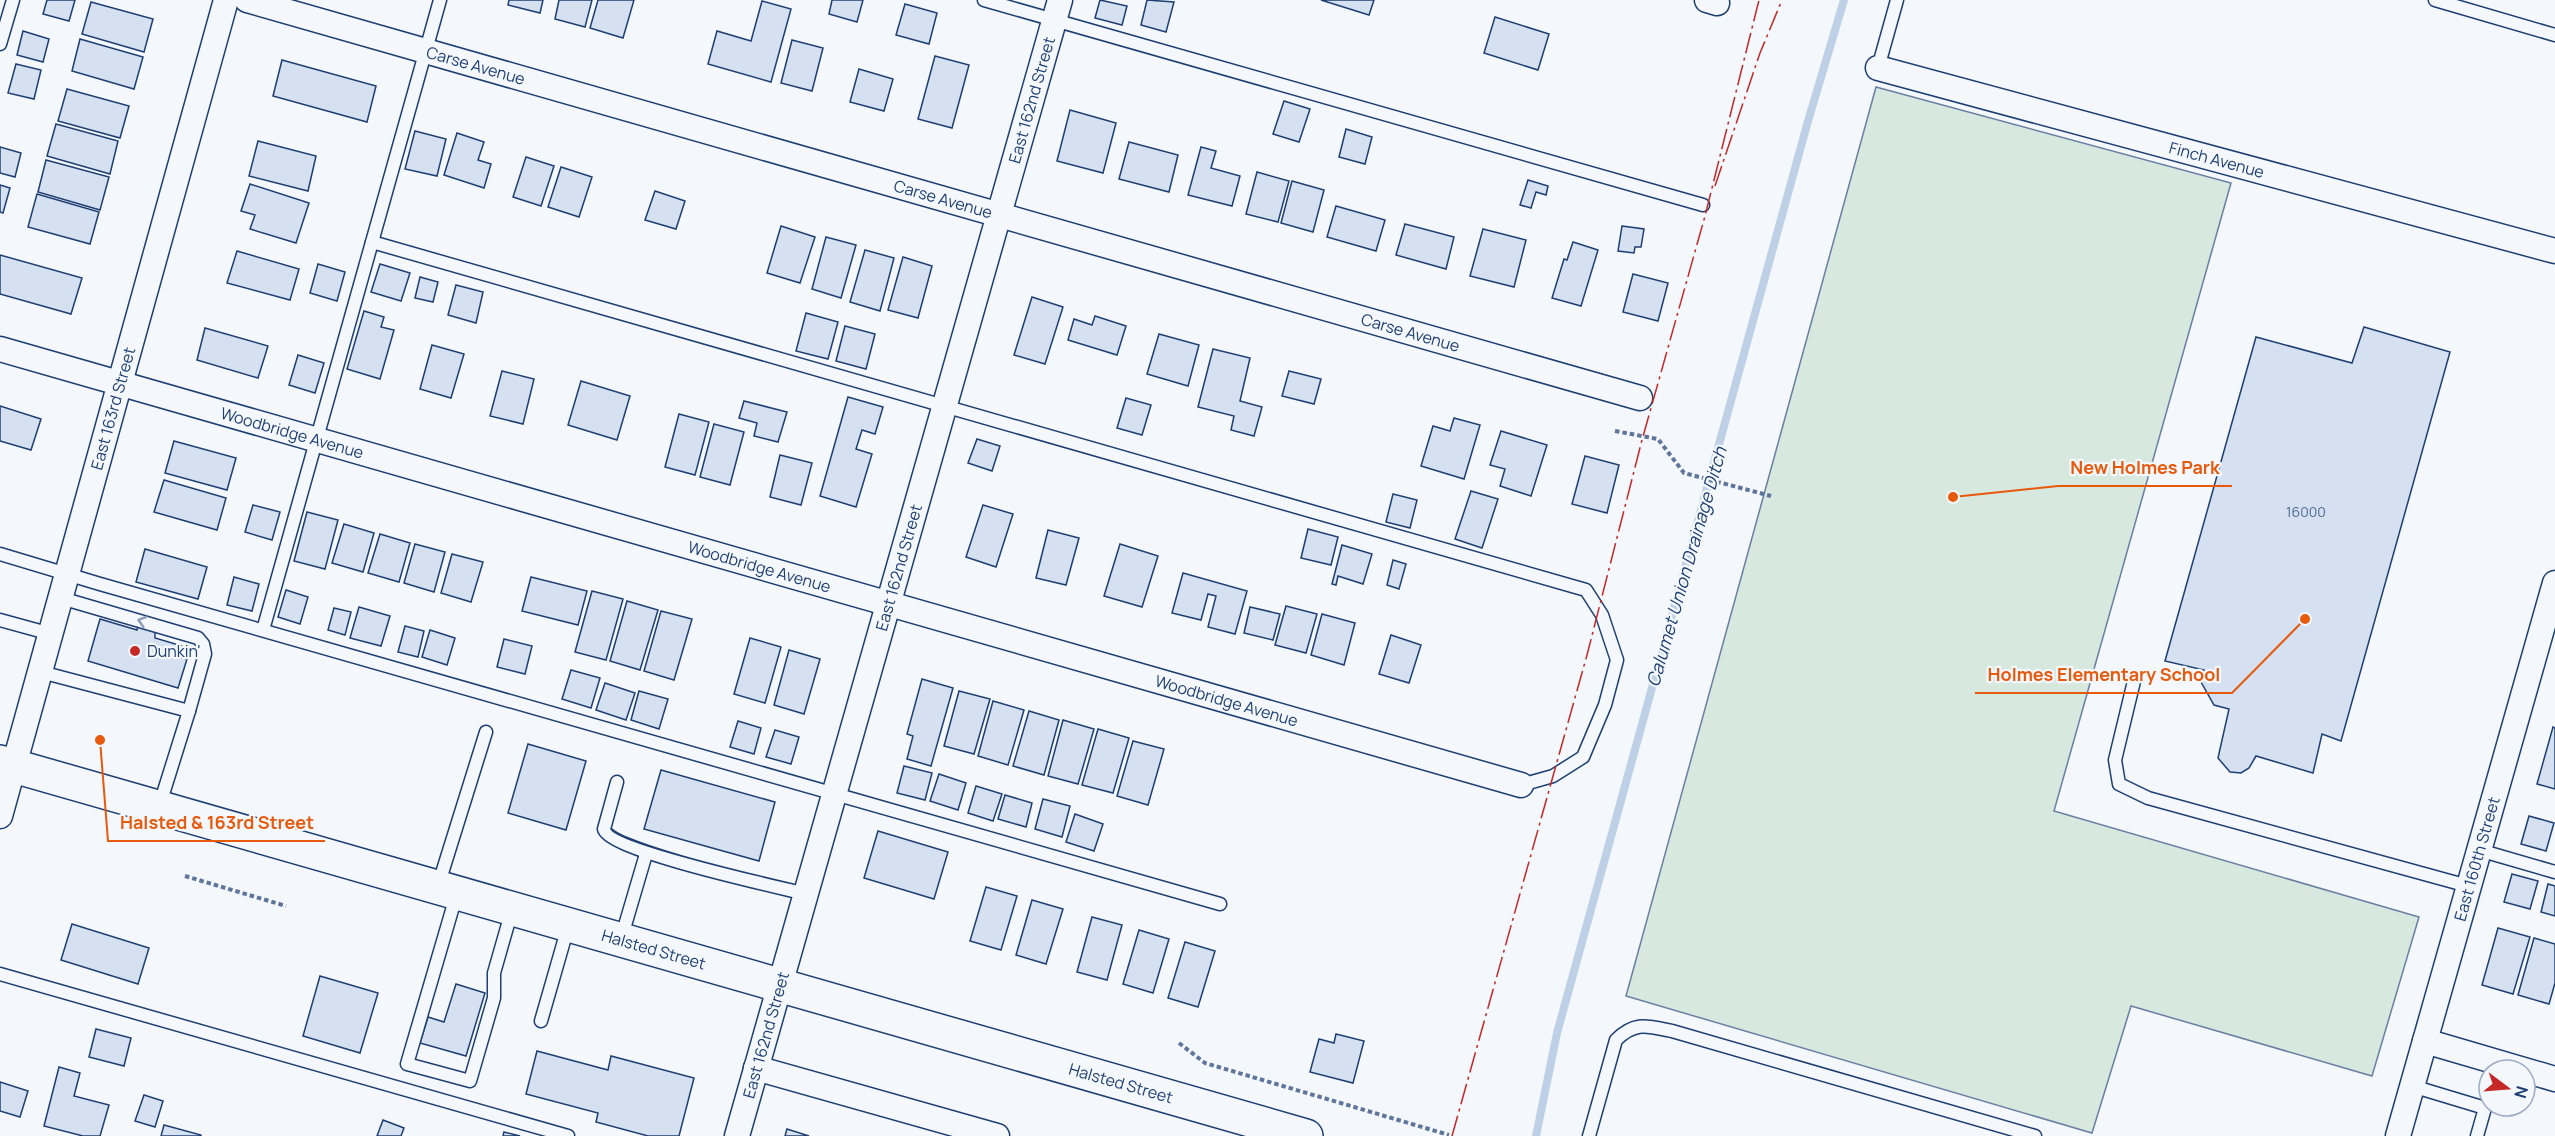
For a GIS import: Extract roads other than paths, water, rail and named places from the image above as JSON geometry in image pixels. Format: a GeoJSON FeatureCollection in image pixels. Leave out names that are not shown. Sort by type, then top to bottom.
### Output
{"type":"FeatureCollection","features":[{"type":"Feature","properties":{"kind":"main road","name":"Halsted Street"},"geometry":{"type":"LineString","coordinates":[[7,764],[1306,1136]]}},
{"type":"Feature","properties":{"kind":"street","name":"East 163rd Street"},"geometry":{"type":"LineString","coordinates":[[0,816],[7,764],[51,634],[226,0]]}},
{"type":"Feature","properties":{"kind":"street","name":"Carse Avenue"},"geometry":{"type":"LineString","coordinates":[[247,0],[1640,398]]}},
{"type":"Feature","properties":{"kind":"street","name":"East 162nd Street"},"geometry":{"type":"LineString","coordinates":[[737,1136],[1057,10]]}},
{"type":"Feature","properties":{"kind":"street","name":"Finch Avenue"},"geometry":{"type":"LineString","coordinates":[[1878,68],[2555,251]]}},
{"type":"Feature","properties":{"kind":"street","name":"Woodbridge Avenue"},"geometry":{"type":"LineString","coordinates":[[0,349],[1521,785]]}},
{"type":"Feature","properties":{"kind":"street","name":"East 160th Street"},"geometry":{"type":"LineString","coordinates":[[2398,1136],[2479,850],[2545,659],[2555,582]]}},
{"type":"Feature","properties":{"kind":"street"},"geometry":{"type":"LineString","coordinates":[[2425,1041],[2555,1078]]}},
{"type":"Feature","properties":{"kind":"street"},"geometry":{"type":"LineString","coordinates":[[756,1068],[997,1136]]}},
{"type":"Feature","properties":{"kind":"lane"},"geometry":{"type":"LineString","coordinates":[[0,44],[13,0]]}},
{"type":"Feature","properties":{"kind":"lane"},"geometry":{"type":"LineString","coordinates":[[263,630],[440,0]]}},
{"type":"Feature","properties":{"kind":"lane"},"geometry":{"type":"LineString","coordinates":[[984,0],[1057,10],[1703,205]]}},
{"type":"Feature","properties":{"kind":"lane"},"geometry":{"type":"LineString","coordinates":[[1878,68],[1896,0]]}},
{"type":"Feature","properties":{"kind":"lane"},"geometry":{"type":"LineString","coordinates":[[2435,0],[2555,35]]}},
{"type":"Feature","properties":{"kind":"lane"},"geometry":{"type":"LineString","coordinates":[[372,242],[1586,590],[1602,615],[1617,660],[1605,705],[1583,757],[1553,776],[1521,785]]}},
{"type":"Feature","properties":{"kind":"lane"},"geometry":{"type":"LineString","coordinates":[[0,554],[64,586],[198,638],[204,644],[204,654],[189,711],[159,807]]}},
{"type":"Feature","properties":{"kind":"lane"},"geometry":{"type":"LineString","coordinates":[[64,586],[263,630],[1220,904]]}},
{"type":"Feature","properties":{"kind":"lane"},"geometry":{"type":"LineString","coordinates":[[0,620],[51,634]]}},
{"type":"Feature","properties":{"kind":"lane"},"geometry":{"type":"LineString","coordinates":[[40,672],[189,711]]}},
{"type":"Feature","properties":{"kind":"lane"},"geometry":{"type":"LineString","coordinates":[[2135,677],[2115,760],[2120,784],[2148,798],[2469,886]]}},
{"type":"Feature","properties":{"kind":"lane"},"geometry":{"type":"LineString","coordinates":[[486,732],[407,1064],[470,1081],[494,998],[494,973],[512,909]]}},
{"type":"Feature","properties":{"kind":"lane"},"geometry":{"type":"LineString","coordinates":[[617,782],[604,833],[646,854],[806,894]]}},
{"type":"Feature","properties":{"kind":"lane"},"geometry":{"type":"LineString","coordinates":[[2479,850],[2555,872]]}},
{"type":"Feature","properties":{"kind":"lane"},"geometry":{"type":"LineString","coordinates":[[621,940],[646,854]]}},
{"type":"Feature","properties":{"kind":"lane"},"geometry":{"type":"LineString","coordinates":[[541,1021],[569,925]]}},
{"type":"Feature","properties":{"kind":"lane"},"geometry":{"type":"LineString","coordinates":[[0,974],[568,1136]]}},
{"type":"Feature","properties":{"kind":"lane"},"geometry":{"type":"LineString","coordinates":[[1589,1136],[1616,1040],[1627,1029],[1637,1027],[1672,1031],[2014,1133],[2035,1136]]}},
{"type":"Feature","properties":{"kind":"lane"},"geometry":{"type":"LineString","coordinates":[[2412,1086],[2485,1108],[2477,1136]]}},
{"type":"Feature","properties":{"kind":"waterway","name":"Calumet Union Drainage Ditch"},"geometry":{"type":"LineString","coordinates":[[1536,1136],[1557,1033],[1808,121],[1844,0]]}},
{"type":"Feature","properties":{"kind":"place","name":"New Holmes Park"},"geometry":{"type":"Point","coordinates":[1953,497]}},
{"type":"Feature","properties":{"kind":"place","name":"Holmes Elementary School"},"geometry":{"type":"Point","coordinates":[2305,619]}},
{"type":"Feature","properties":{"kind":"place","name":"Dunkin'"},"geometry":{"type":"Point","coordinates":[135,651]}},
{"type":"Feature","properties":{"kind":"place","name":"Halsted & 163rd Street"},"geometry":{"type":"Point","coordinates":[100,740]}}]}
